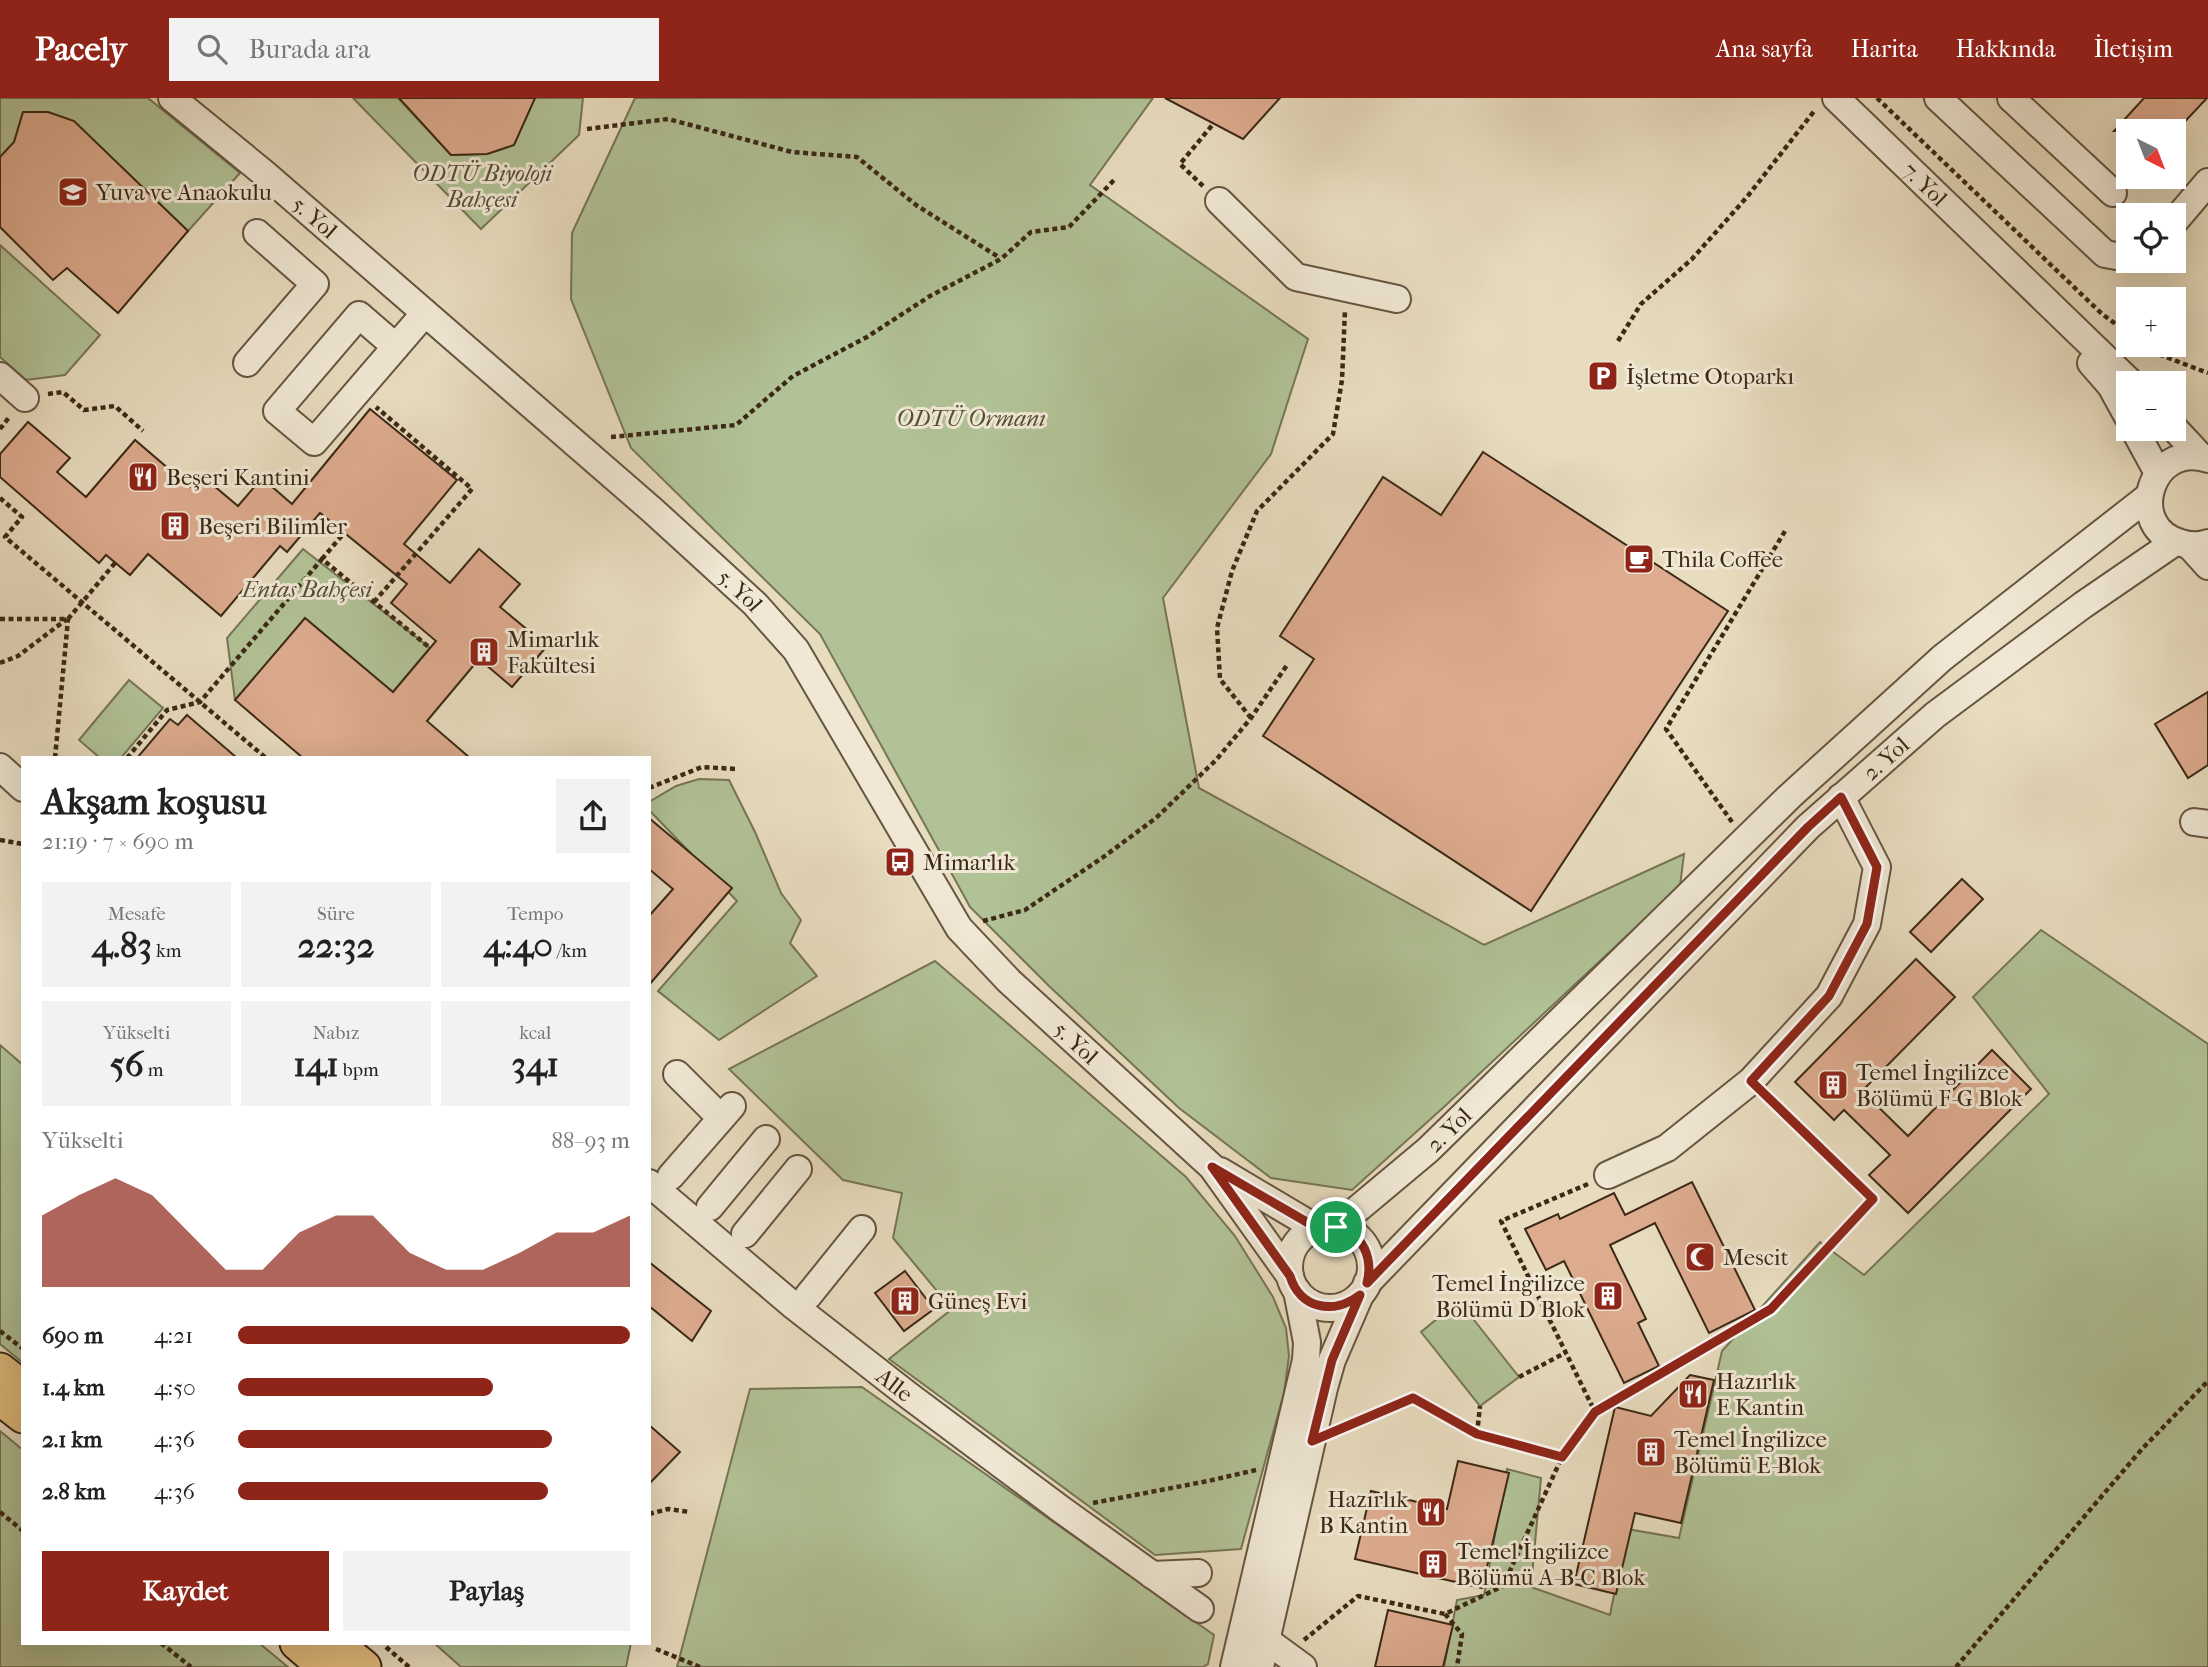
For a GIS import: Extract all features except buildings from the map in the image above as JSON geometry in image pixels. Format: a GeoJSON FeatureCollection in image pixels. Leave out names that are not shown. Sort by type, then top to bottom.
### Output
{"type":"FeatureCollection","features":[{"type":"Feature","properties":{"kind":"main road"},"geometry":{"type":"LineString","coordinates":[[0,1370],[21,1386]]}},
{"type":"Feature","properties":{"kind":"main road"},"geometry":{"type":"LineString","coordinates":[[0,1398],[21,1414]]}},
{"type":"Feature","properties":{"kind":"main road"},"geometry":{"type":"LineString","coordinates":[[299,1645],[325,1667]]}},
{"type":"Feature","properties":{"kind":"main road"},"geometry":{"type":"LineString","coordinates":[[340,1645],[377,1659]]}},
{"type":"Feature","properties":{"kind":"street","name":"5. Yol"},"geometry":{"type":"LineString","coordinates":[[172,98],[265,174],[651,509],[755,604],[796,649],[959,928],[1009,981],[1212,1167],[1293,1284]]}},
{"type":"Feature","properties":{"kind":"street"},"geometry":{"type":"LineString","coordinates":[[1938,98],[2105,254],[2116,256]]}},
{"type":"Feature","properties":{"kind":"street"},"geometry":{"type":"LineString","coordinates":[[2011,98],[2113,193]]}},
{"type":"Feature","properties":{"kind":"street","name":"7. Yol"},"geometry":{"type":"LineString","coordinates":[[1826,104],[2014,270],[2119,371]]}},
{"type":"Feature","properties":{"kind":"street"},"geometry":{"type":"LineString","coordinates":[[2186,208],[2208,182]]}},
{"type":"Feature","properties":{"kind":"street"},"geometry":{"type":"LineString","coordinates":[[1219,201],[1296,277],[1397,299]]}},
{"type":"Feature","properties":{"kind":"street"},"geometry":{"type":"LineString","coordinates":[[247,363],[316,284],[257,233]]}},
{"type":"Feature","properties":{"kind":"street","name":"7. Yol"},"geometry":{"type":"LineString","coordinates":[[2014,270],[2116,396]]}},
{"type":"Feature","properties":{"kind":"street"},"geometry":{"type":"LineString","coordinates":[[396,347],[359,315],[277,411],[314,442],[358,392],[425,313]]}},
{"type":"Feature","properties":{"kind":"street"},"geometry":{"type":"LineString","coordinates":[[0,376],[25,398]]}},
{"type":"Feature","properties":{"kind":"street"},"geometry":{"type":"LineString","coordinates":[[2186,440],[2204,458]]}},
{"type":"Feature","properties":{"kind":"street"},"geometry":{"type":"LineString","coordinates":[[2138,441],[2154,485],[2149,510],[2154,523],[2163,534],[2190,543],[2208,566]]}},
{"type":"Feature","properties":{"kind":"street","name":"2. Yol"},"geometry":{"type":"LineString","coordinates":[[1274,1649],[1306,1360],[1307,1342],[1289,1264],[1297,1242],[1306,1234],[1326,1228],[1428,1150],[1745,839],[1942,658],[2154,485],[2172,461],[2185,457],[2204,458]]}},
{"type":"Feature","properties":{"kind":"street","name":"2. Yol"},"geometry":{"type":"LineString","coordinates":[[1293,1284],[1305,1300],[1327,1308],[1350,1302],[1798,837],[1841,797],[1935,715],[2083,605],[2190,543]]}},
{"type":"Feature","properties":{"kind":"street"},"geometry":{"type":"LineString","coordinates":[[0,766],[21,786]]}},
{"type":"Feature","properties":{"kind":"street"},"geometry":{"type":"LineString","coordinates":[[1608,1175],[1667,1148],[1751,1081],[1829,996],[1867,924],[1877,867],[1841,797]]}},
{"type":"Feature","properties":{"kind":"street"},"geometry":{"type":"LineString","coordinates":[[660,1180],[727,1112],[677,1074]]}},
{"type":"Feature","properties":{"kind":"street"},"geometry":{"type":"LineString","coordinates":[[710,1207],[766,1139]]}},
{"type":"Feature","properties":{"kind":"street","name":"5. Yol"},"geometry":{"type":"LineString","coordinates":[[1212,1167],[1326,1228]]}},
{"type":"Feature","properties":{"kind":"street"},"geometry":{"type":"LineString","coordinates":[[745,1234],[798,1169]]}},
{"type":"Feature","properties":{"kind":"street","name":"Alle"},"geometry":{"type":"LineString","coordinates":[[660,1180],[794,1306],[1152,1575],[1195,1594]]}},
{"type":"Feature","properties":{"kind":"street","name":"2. Yol"},"geometry":{"type":"LineString","coordinates":[[1260,1667],[1274,1649],[1312,1441],[1332,1360],[1371,1271],[1365,1247],[1358,1237],[1326,1228]]}},
{"type":"Feature","properties":{"kind":"street"},"geometry":{"type":"LineString","coordinates":[[808,1296],[862,1229]]}},
{"type":"Feature","properties":{"kind":"street","name":"2. Yol"},"geometry":{"type":"LineString","coordinates":[[1234,1667],[1274,1649]]}},
{"type":"Feature","properties":{"kind":"path"},"geometry":{"type":"LineString","coordinates":[[1877,98],[2102,314],[2116,324]]}},
{"type":"Feature","properties":{"kind":"path"},"geometry":{"type":"LineString","coordinates":[[1618,341],[1641,304],[1692,259],[1826,104]]}},
{"type":"Feature","properties":{"kind":"path"},"geometry":{"type":"LineString","coordinates":[[587,129],[668,119],[792,152],[857,157],[916,205],[1001,259]]}},
{"type":"Feature","properties":{"kind":"path"},"geometry":{"type":"LineString","coordinates":[[1214,123],[1180,164],[1219,201]]}},
{"type":"Feature","properties":{"kind":"path"},"geometry":{"type":"LineString","coordinates":[[611,436],[736,425],[793,376],[867,337],[930,296],[1001,259],[1031,232],[1069,227],[1115,178]]}},
{"type":"Feature","properties":{"kind":"path"},"geometry":{"type":"LineString","coordinates":[[1251,718],[1220,679],[1217,628],[1232,571],[1257,511],[1333,434],[1342,380],[1346,288]]}},
{"type":"Feature","properties":{"kind":"path"},"geometry":{"type":"LineString","coordinates":[[2166,357],[2208,373]]}},
{"type":"Feature","properties":{"kind":"path"},"geometry":{"type":"LineString","coordinates":[[63,392],[84,410],[115,406],[143,431]]}},
{"type":"Feature","properties":{"kind":"path"},"geometry":{"type":"LineString","coordinates":[[358,392],[472,489],[374,602]]}},
{"type":"Feature","properties":{"kind":"path"},"geometry":{"type":"LineString","coordinates":[[0,498],[22,517],[5,537],[264,756]]}},
{"type":"Feature","properties":{"kind":"path"},"geometry":{"type":"LineString","coordinates":[[1745,839],[1666,729],[1785,531]]}},
{"type":"Feature","properties":{"kind":"path"},"geometry":{"type":"LineString","coordinates":[[129,756],[167,710],[200,702],[344,533]]}},
{"type":"Feature","properties":{"kind":"path"},"geometry":{"type":"LineString","coordinates":[[322,559],[430,648]]}},
{"type":"Feature","properties":{"kind":"path"},"geometry":{"type":"LineString","coordinates":[[0,663],[18,656],[68,619],[115,563]]}},
{"type":"Feature","properties":{"kind":"path"},"geometry":{"type":"LineString","coordinates":[[0,619],[68,619]]}},
{"type":"Feature","properties":{"kind":"path"},"geometry":{"type":"LineString","coordinates":[[55,756],[68,619]]}},
{"type":"Feature","properties":{"kind":"path"},"geometry":{"type":"LineString","coordinates":[[959,928],[1025,910],[1156,818],[1216,760],[1251,718],[1287,665]]}},
{"type":"Feature","properties":{"kind":"path"},"geometry":{"type":"LineString","coordinates":[[651,787],[702,767],[737,769]]}},
{"type":"Feature","properties":{"kind":"path"},"geometry":{"type":"LineString","coordinates":[[0,840],[21,844]]}},
{"type":"Feature","properties":{"kind":"path"},"geometry":{"type":"LineString","coordinates":[[1274,1649],[1358,1596],[1446,1614],[1503,1586],[1562,1457],[1595,1412],[1771,1309],[1873,1199],[1751,1081]]}},
{"type":"Feature","properties":{"kind":"path"},"geometry":{"type":"LineString","coordinates":[[1595,1412],[1501,1221],[1608,1175]]}},
{"type":"Feature","properties":{"kind":"path"},"geometry":{"type":"LineString","coordinates":[[0,1331],[21,1347]]}},
{"type":"Feature","properties":{"kind":"path"},"geometry":{"type":"LineString","coordinates":[[1519,1377],[1565,1353]]}},
{"type":"Feature","properties":{"kind":"path"},"geometry":{"type":"LineString","coordinates":[[1955,1667],[2142,1449],[2208,1381]]}},
{"type":"Feature","properties":{"kind":"path"},"geometry":{"type":"LineString","coordinates":[[1312,1441],[1413,1398],[1477,1434],[1562,1457]]}},
{"type":"Feature","properties":{"kind":"path"},"geometry":{"type":"LineString","coordinates":[[1477,1434],[1480,1406]]}},
{"type":"Feature","properties":{"kind":"path"},"geometry":{"type":"LineString","coordinates":[[1062,1510],[1208,1482],[1261,1468]]}},
{"type":"Feature","properties":{"kind":"path"},"geometry":{"type":"LineString","coordinates":[[651,1513],[668,1509],[690,1513]]}},
{"type":"Feature","properties":{"kind":"path"},"geometry":{"type":"LineString","coordinates":[[0,1512],[21,1529]]}},
{"type":"Feature","properties":{"kind":"path"},"geometry":{"type":"LineString","coordinates":[[1446,1614],[1462,1634],[1457,1667]]}},
{"type":"Feature","properties":{"kind":"path"},"geometry":{"type":"LineString","coordinates":[[164,1645],[191,1667]]}},
{"type":"Feature","properties":{"kind":"path"},"geometry":{"type":"LineString","coordinates":[[390,1645],[377,1659],[409,1667]]}},
{"type":"Feature","properties":{"kind":"path"},"geometry":{"type":"LineString","coordinates":[[656,1649],[699,1667]]}},
{"type":"Feature","properties":{"kind":"green space"},"geometry":{"type":"Polygon","coordinates":[[[0,98],[148,98],[240,173],[188,231],[74,121],[48,112],[23,112],[14,142],[0,157],[0,98]]]}},
{"type":"Feature","properties":{"kind":"green space","name":"ODTÜ Biyoloji Bahçesi"},"geometry":{"type":"Polygon","coordinates":[[[353,98],[398,98],[451,155],[487,154],[514,145],[531,107],[530,98],[583,98],[579,135],[481,229],[353,98]]]}},
{"type":"Feature","properties":{"kind":"green space","name":"ODTÜ Ormanı"},"geometry":{"type":"Polygon","coordinates":[[[635,98],[1153,98],[1090,185],[1308,339],[1271,454],[1163,598],[1199,788],[1484,945],[1684,854],[1680,886],[1352,1190],[1271,1178],[1179,1108],[1049,986],[970,907],[820,634],[631,448],[571,299],[572,233],[635,98]]]}},
{"type":"Feature","properties":{"kind":"green space"},"geometry":{"type":"Polygon","coordinates":[[[0,245],[100,335],[65,375],[26,380],[0,357],[0,245]]]}},
{"type":"Feature","properties":{"kind":"green space","name":"Entas Bahçesi"},"geometry":{"type":"Polygon","coordinates":[[[303,549],[430,648],[393,692],[235,700],[227,638],[303,549]]]}},
{"type":"Feature","properties":{"kind":"green space"},"geometry":{"type":"Polygon","coordinates":[[[129,680],[163,708],[123,756],[98,756],[79,740],[129,680]]]}},
{"type":"Feature","properties":{"kind":"green space"},"geometry":{"type":"Polygon","coordinates":[[[699,779],[729,780],[781,893],[801,920],[790,943],[817,976],[719,1040],[658,991],[737,901],[651,812],[651,801],[676,786],[699,779]]]}},
{"type":"Feature","properties":{"kind":"green space"},"geometry":{"type":"Polygon","coordinates":[[[2041,930],[2208,1044],[2208,1667],[1444,1667],[1457,1600],[1484,1595],[1507,1469],[1541,1478],[1531,1587],[1610,1615],[1627,1529],[1679,1538],[1722,1351],[1820,1242],[1864,1275],[2049,1094],[1973,997],[2041,930]]]}},
{"type":"Feature","properties":{"kind":"green space"},"geometry":{"type":"Polygon","coordinates":[[[935,961],[1186,1177],[1235,1236],[1273,1297],[1286,1328],[1289,1356],[1284,1393],[1241,1549],[1155,1555],[889,1359],[952,1309],[893,1238],[902,1193],[843,1180],[729,1069],[935,961]]]}},
{"type":"Feature","properties":{"kind":"green space"},"geometry":{"type":"Polygon","coordinates":[[[0,1045],[21,1063],[21,1361],[0,1344],[0,1045]]]}},
{"type":"Feature","properties":{"kind":"green space"},"geometry":{"type":"Polygon","coordinates":[[[1459,1301],[1519,1377],[1480,1406],[1421,1332],[1459,1301]]]}},
{"type":"Feature","properties":{"kind":"green space"},"geometry":{"type":"Polygon","coordinates":[[[862,1387],[1214,1635],[1208,1664],[1203,1667],[677,1667],[750,1389],[862,1387]]]}},
{"type":"Feature","properties":{"kind":"green space"},"geometry":{"type":"Polygon","coordinates":[[[0,1431],[21,1448],[21,1645],[261,1645],[288,1667],[0,1667],[0,1431]]]}},
{"type":"Feature","properties":{"kind":"green space"},"geometry":{"type":"Polygon","coordinates":[[[436,1645],[631,1645],[626,1667],[461,1667],[436,1645]]]}},
{"type":"Feature","properties":{"kind":"place","name":"Yuva ve Anaokulu"},"geometry":{"type":"Point","coordinates":[73,192]}},
{"type":"Feature","properties":{"kind":"place","name":"İşletme Otoparkı"},"geometry":{"type":"Point","coordinates":[1603,376]}},
{"type":"Feature","properties":{"kind":"place","name":"Beşeri Kantini"},"geometry":{"type":"Point","coordinates":[143,477]}},
{"type":"Feature","properties":{"kind":"place","name":"Beşeri Bilimler"},"geometry":{"type":"Point","coordinates":[175,526]}},
{"type":"Feature","properties":{"kind":"place","name":"Thila Coffee"},"geometry":{"type":"Point","coordinates":[1639,559]}},
{"type":"Feature","properties":{"kind":"place","name":"Mimarlık Fakültesi"},"geometry":{"type":"Point","coordinates":[484,652]}},
{"type":"Feature","properties":{"kind":"place","name":"Mimarlık"},"geometry":{"type":"Point","coordinates":[900,862]}},
{"type":"Feature","properties":{"kind":"place","name":"Temel İngilizce Bölümü F-G Blok"},"geometry":{"type":"Point","coordinates":[1833,1085]}},
{"type":"Feature","properties":{"kind":"place","name":"Mescit"},"geometry":{"type":"Point","coordinates":[1700,1257]}},
{"type":"Feature","properties":{"kind":"place","name":"Temel İngilizce Bölümü D Blok"},"geometry":{"type":"Point","coordinates":[1608,1296]}},
{"type":"Feature","properties":{"kind":"place","name":"Güneş Evi"},"geometry":{"type":"Point","coordinates":[905,1301]}},
{"type":"Feature","properties":{"kind":"place","name":"Hazırlık E Kantin"},"geometry":{"type":"Point","coordinates":[1693,1394]}},
{"type":"Feature","properties":{"kind":"place","name":"Temel İngilizce Bölümü E-Blok"},"geometry":{"type":"Point","coordinates":[1651,1452]}},
{"type":"Feature","properties":{"kind":"place","name":"Hazırlık B Kantin"},"geometry":{"type":"Point","coordinates":[1431,1512]}},
{"type":"Feature","properties":{"kind":"place","name":"Temel İngilizce Bölümü A-B-C Blok"},"geometry":{"type":"Point","coordinates":[1433,1564]}},
{"type":"Feature","properties":{"kind":"route"},"geometry":{"type":"LineString","coordinates":[[1841,797],[1877,867],[1867,924],[1829,996],[1751,1081],[1873,1199],[1771,1309],[1595,1412],[1562,1457],[1477,1434],[1413,1398],[1312,1441],[1332,1360],[1360,1295],[1339,1307],[1327,1308],[1305,1300],[1212,1167],[1317,1228],[1336,1227],[1348,1230],[1358,1237],[1365,1247],[1370,1258],[1371,1271],[1367,1283],[1808,827],[1841,797]]}}]}
